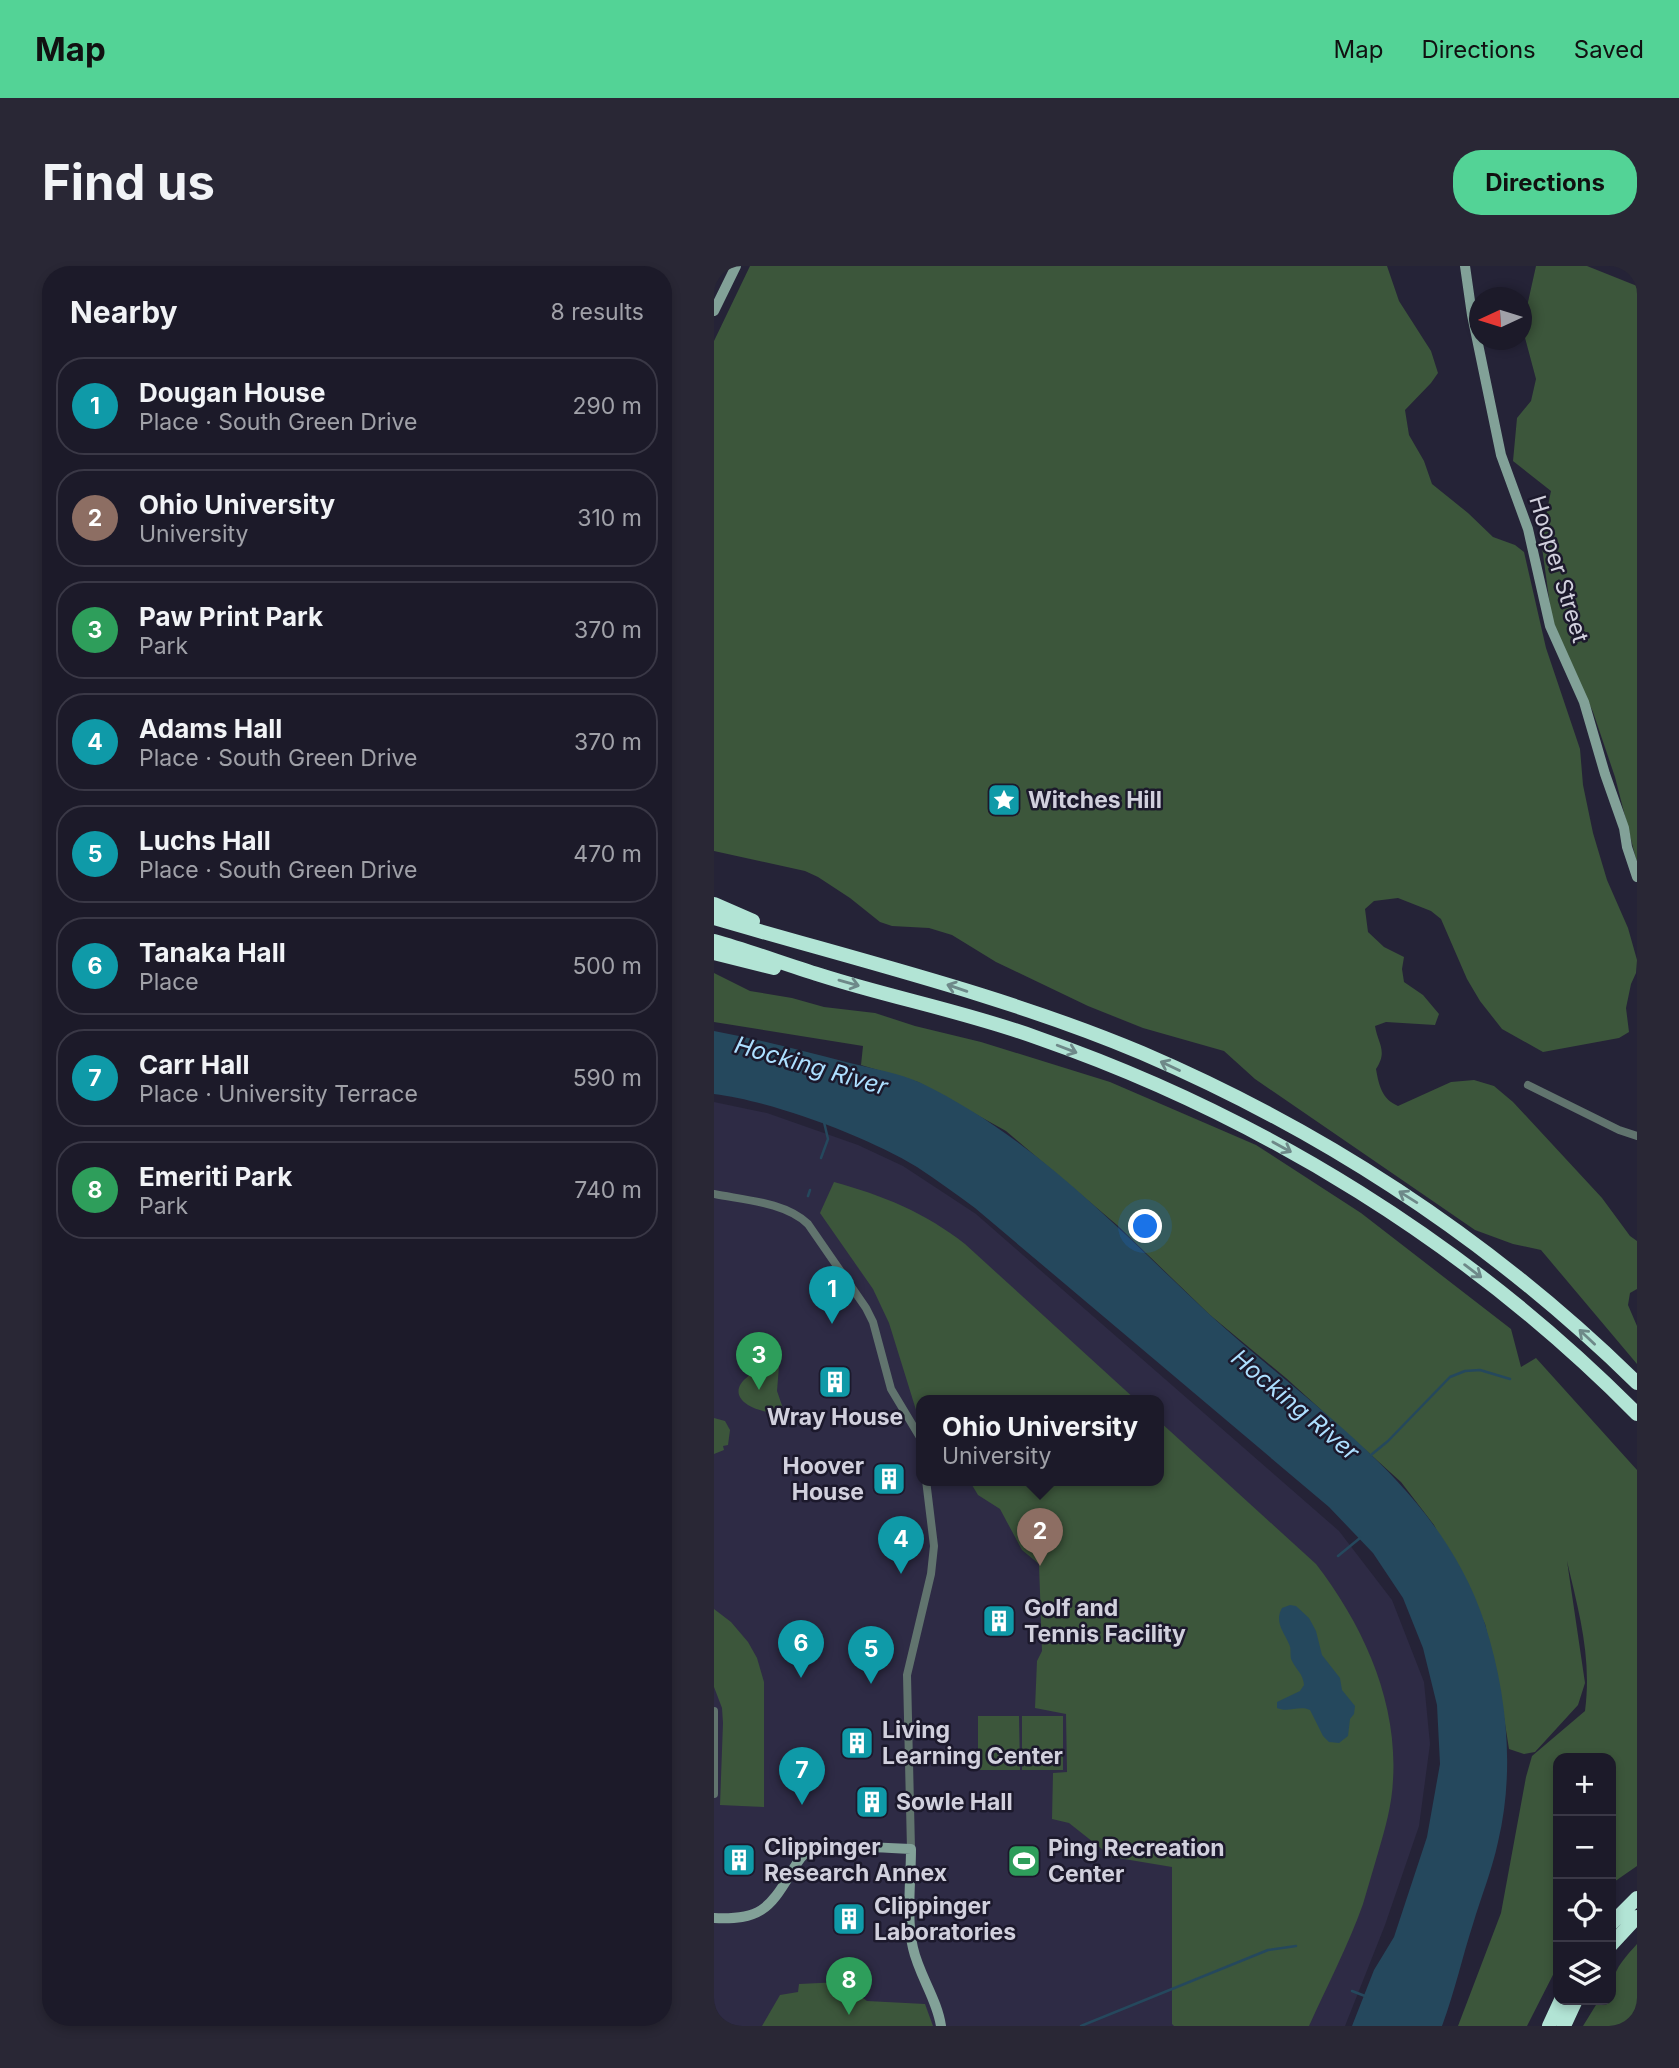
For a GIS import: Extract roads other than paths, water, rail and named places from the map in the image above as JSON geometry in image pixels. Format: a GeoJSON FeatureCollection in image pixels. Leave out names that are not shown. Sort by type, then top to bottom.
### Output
{"type":"FeatureCollection","features":[{"type":"Feature","properties":{"kind":"highway"},"geometry":{"type":"LineString","coordinates":[[714,904],[796,940]]}},
{"type":"Feature","properties":{"kind":"highway"},"geometry":{"type":"LineString","coordinates":[[714,918],[919,975],[1050,1018],[1142,1053],[1250,1105],[1319,1142],[1460,1231],[1569,1320],[1637,1383]]}},
{"type":"Feature","properties":{"kind":"highway"},"geometry":{"type":"LineString","coordinates":[[714,941],[783,961],[819,975],[1038,1037],[1139,1077],[1268,1139],[1375,1202],[1434,1242],[1545,1327],[1637,1414]]}},
{"type":"Feature","properties":{"kind":"highway"},"geometry":{"type":"LineString","coordinates":[[714,953],[781,970],[819,975]]}},
{"type":"Feature","properties":{"kind":"highway"},"geometry":{"type":"LineString","coordinates":[[1616,1919],[1637,1898]]}},
{"type":"Feature","properties":{"kind":"highway"},"geometry":{"type":"LineString","coordinates":[[1614,1942],[1637,1917]]}},
{"type":"Feature","properties":{"kind":"highway"},"geometry":{"type":"LineString","coordinates":[[1549,2026],[1559,2005]]}},
{"type":"Feature","properties":{"kind":"highway"},"geometry":{"type":"LineString","coordinates":[[1564,2026],[1574,2005]]}},
{"type":"Feature","properties":{"kind":"street"},"geometry":{"type":"LineString","coordinates":[[714,311],[736,266]]}},
{"type":"Feature","properties":{"kind":"street","name":"Hooper Street"},"geometry":{"type":"LineString","coordinates":[[1465,266],[1472,315],[1501,455],[1528,529],[1550,626],[1584,702],[1637,877]]}},
{"type":"Feature","properties":{"kind":"street"},"geometry":{"type":"LineString","coordinates":[[1528,1085],[1619,1130],[1637,1136]]}},
{"type":"Feature","properties":{"kind":"street"},"geometry":{"type":"LineString","coordinates":[[714,1194],[778,1208],[795,1214],[808,1224],[866,1308],[873,1322],[891,1389],[916,1431]]}},
{"type":"Feature","properties":{"kind":"street"},"geometry":{"type":"LineString","coordinates":[[927,1486],[934,1531],[933,1561],[907,1675],[911,1934],[915,1955],[941,2026]]}},
{"type":"Feature","properties":{"kind":"street"},"geometry":{"type":"LineString","coordinates":[[714,1711],[714,1794]]}},
{"type":"Feature","properties":{"kind":"street"},"geometry":{"type":"LineString","coordinates":[[714,1919],[744,1918],[758,1913],[776,1898],[799,1859],[814,1848],[911,1849]]}},
{"type":"Feature","properties":{"kind":"street"},"geometry":{"type":"LineString","coordinates":[[925,1982],[939,2000],[948,2026]]}},
{"type":"Feature","properties":{"kind":"water","name":"Hocking River"},"geometry":{"type":"Polygon","coordinates":[[[714,1031],[912,1079],[963,1106],[1002,1131],[1074,1188],[1209,1314],[1368,1452],[1405,1490],[1437,1530],[1464,1575],[1485,1624],[1499,1678],[1507,1760],[1503,1815],[1496,1852],[1442,2026],[1352,2026],[1374,1970],[1394,1937],[1427,1837],[1440,1764],[1437,1705],[1423,1648],[1403,1598],[1373,1553],[1329,1507],[975,1208],[939,1182],[873,1144],[819,1122],[763,1104],[714,1094],[714,1031]]]}},
{"type":"Feature","properties":{"kind":"water"},"geometry":{"type":"Polygon","coordinates":[[[1296,1606],[1309,1618],[1316,1631],[1322,1655],[1340,1678],[1342,1690],[1355,1706],[1348,1736],[1339,1743],[1329,1742],[1323,1736],[1310,1710],[1277,1708],[1277,1702],[1300,1691],[1304,1685],[1292,1661],[1290,1646],[1279,1622],[1282,1608],[1296,1606]]]}},
{"type":"Feature","properties":{"kind":"waterway"},"geometry":{"type":"LineString","coordinates":[[821,1158],[828,1139],[824,1122]]}},
{"type":"Feature","properties":{"kind":"waterway"},"geometry":{"type":"LineString","coordinates":[[808,1196],[810,1190]]}},
{"type":"Feature","properties":{"kind":"waterway","name":"Hocking River"},"geometry":{"type":"LineString","coordinates":[[1371,1455],[1450,1377],[1465,1371],[1480,1370],[1510,1379]]}},
{"type":"Feature","properties":{"kind":"waterway"},"geometry":{"type":"LineString","coordinates":[[1338,1556],[1360,1538]]}},
{"type":"Feature","properties":{"kind":"waterway"},"geometry":{"type":"LineString","coordinates":[[1081,2026],[1268,1950],[1296,1946]]}},
{"type":"Feature","properties":{"kind":"waterway"},"geometry":{"type":"LineString","coordinates":[[1352,1991],[1365,1996]]}},
{"type":"Feature","properties":{"kind":"place","name":"Witches Hill"},"geometry":{"type":"Point","coordinates":[1004,800]}},
{"type":"Feature","properties":{"kind":"place","name":"Dougan House"},"geometry":{"type":"Point","coordinates":[832,1324]}},
{"type":"Feature","properties":{"kind":"place","name":"Wray House"},"geometry":{"type":"Point","coordinates":[835,1382]}},
{"type":"Feature","properties":{"kind":"place","name":"Paw Print Park"},"geometry":{"type":"Point","coordinates":[759,1390]}},
{"type":"Feature","properties":{"kind":"place","name":"Hoover House"},"geometry":{"type":"Point","coordinates":[889,1479]}},
{"type":"Feature","properties":{"kind":"place","name":"Ohio University"},"geometry":{"type":"Point","coordinates":[1040,1566]}},
{"type":"Feature","properties":{"kind":"place","name":"Adams Hall"},"geometry":{"type":"Point","coordinates":[901,1574]}},
{"type":"Feature","properties":{"kind":"place","name":"Golf and Tennis Facility"},"geometry":{"type":"Point","coordinates":[999,1621]}},
{"type":"Feature","properties":{"kind":"place","name":"Tanaka Hall"},"geometry":{"type":"Point","coordinates":[801,1678]}},
{"type":"Feature","properties":{"kind":"place","name":"Luchs Hall"},"geometry":{"type":"Point","coordinates":[871,1684]}},
{"type":"Feature","properties":{"kind":"place","name":"Living Learning Center"},"geometry":{"type":"Point","coordinates":[857,1743]}},
{"type":"Feature","properties":{"kind":"place","name":"Sowle Hall"},"geometry":{"type":"Point","coordinates":[872,1802]}},
{"type":"Feature","properties":{"kind":"place","name":"Carr Hall"},"geometry":{"type":"Point","coordinates":[802,1805]}},
{"type":"Feature","properties":{"kind":"place","name":"Clippinger Research Annex"},"geometry":{"type":"Point","coordinates":[739,1860]}},
{"type":"Feature","properties":{"kind":"place","name":"Ping Recreation Center"},"geometry":{"type":"Point","coordinates":[1024,1861]}},
{"type":"Feature","properties":{"kind":"place","name":"Clippinger Laboratories"},"geometry":{"type":"Point","coordinates":[849,1919]}},
{"type":"Feature","properties":{"kind":"place","name":"Emeriti Park"},"geometry":{"type":"Point","coordinates":[849,2015]}}]}
